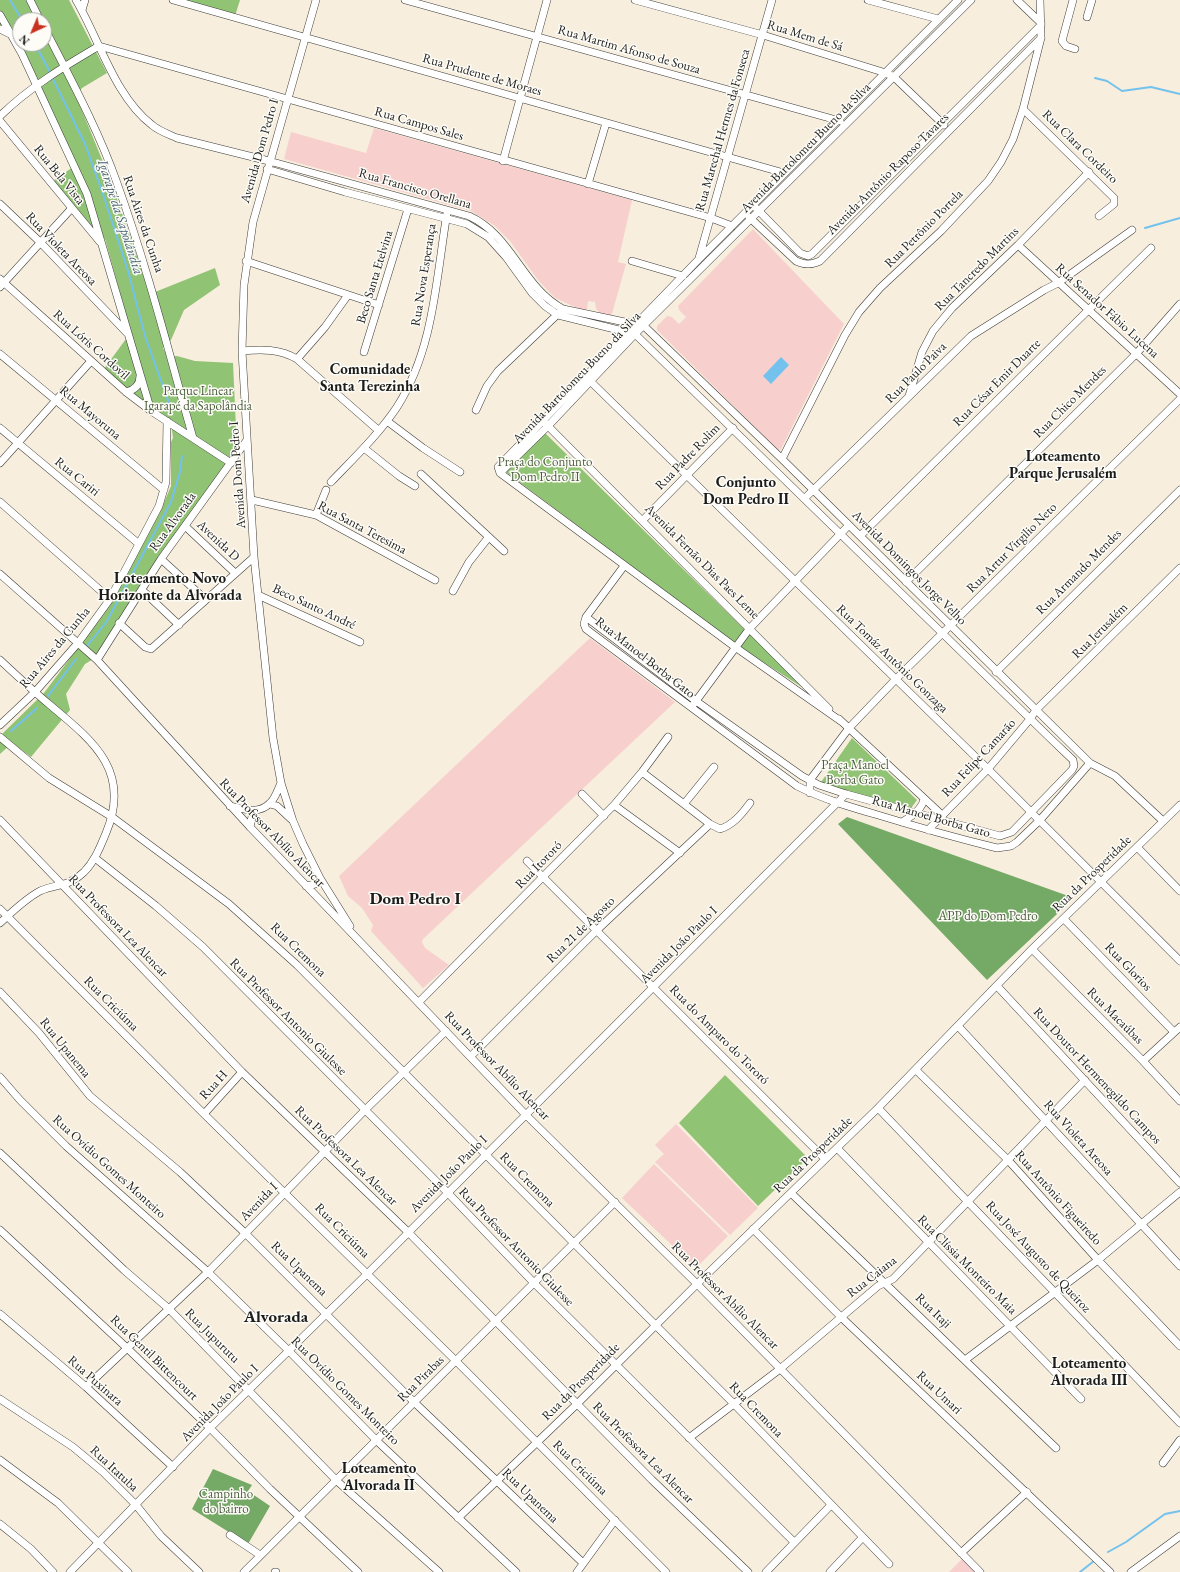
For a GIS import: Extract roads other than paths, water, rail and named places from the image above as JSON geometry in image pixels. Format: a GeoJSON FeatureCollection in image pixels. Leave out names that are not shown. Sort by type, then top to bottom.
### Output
{"type":"FeatureCollection","features":[{"type":"Feature","properties":{"kind":"street"},"geometry":{"type":"LineString","coordinates":[[30,0],[36,12]]}},
{"type":"Feature","properties":{"kind":"street","name":"Rua Francisco Orellana"},"geometry":{"type":"LineString","coordinates":[[76,0],[99,46],[128,98],[152,126],[176,138],[269,161],[469,216],[481,227],[506,257],[532,293],[545,306],[558,315],[631,334]]}},
{"type":"Feature","properties":{"kind":"street"},"geometry":{"type":"LineString","coordinates":[[82,10],[85,0]]}},
{"type":"Feature","properties":{"kind":"street","name":"Rua Prudente de Moraes"},"geometry":{"type":"LineString","coordinates":[[173,0],[726,158],[784,173]]}},
{"type":"Feature","properties":{"kind":"street","name":"Avenida Dom Pedro I"},"geometry":{"type":"LineString","coordinates":[[316,0],[269,161],[253,222],[246,261],[243,300],[242,351],[252,500],[254,557],[272,738],[281,783],[293,821],[320,878],[357,939]]}},
{"type":"Feature","properties":{"kind":"street","name":"Rua Martim Afonso de Souza"},"geometry":{"type":"LineString","coordinates":[[405,0],[847,124]]}},
{"type":"Feature","properties":{"kind":"street"},"geometry":{"type":"LineString","coordinates":[[503,161],[547,0]]}},
{"type":"Feature","properties":{"kind":"street","name":"Rua Mem de Sá"},"geometry":{"type":"LineString","coordinates":[[635,0],[763,35],[886,72],[894,77],[949,129]]}},
{"type":"Feature","properties":{"kind":"street","name":"Rua Marechal Hermes da Fonseca"},"geometry":{"type":"LineString","coordinates":[[699,259],[726,158],[772,0]]}},
{"type":"Feature","properties":{"kind":"street"},"geometry":{"type":"LineString","coordinates":[[868,0],[938,19]]}},
{"type":"Feature","properties":{"kind":"street","name":"Avenida Bartolomeu Bueno da Silva"},"geometry":{"type":"LineString","coordinates":[[588,379],[542,420],[500,464],[498,469],[500,474],[548,426],[588,379],[631,334],[636,325],[699,259],[958,0]]}},
{"type":"Feature","properties":{"kind":"street","name":"Avenida Bartolomeu Bueno da Silva"},"geometry":{"type":"LineString","coordinates":[[631,334],[644,326],[971,0]]}},
{"type":"Feature","properties":{"kind":"street"},"geometry":{"type":"LineString","coordinates":[[1017,0],[1041,24]]}},
{"type":"Feature","properties":{"kind":"street","name":"Rua Petrônio Portela"},"geometry":{"type":"LineString","coordinates":[[782,459],[844,334],[859,312],[880,288],[941,231],[988,181],[1001,162],[1013,139],[1023,109],[1041,38],[1040,0]]}},
{"type":"Feature","properties":{"kind":"street"},"geometry":{"type":"LineString","coordinates":[[1073,0],[1062,41],[1066,46],[1075,49]]}},
{"type":"Feature","properties":{"kind":"street"},"geometry":{"type":"LineString","coordinates":[[1088,17],[1092,0]]}},
{"type":"Feature","properties":{"kind":"street"},"geometry":{"type":"LineString","coordinates":[[0,15],[12,35]]}},
{"type":"Feature","properties":{"kind":"street","name":"Avenida Antônio Raposo Tavares"},"geometry":{"type":"LineString","coordinates":[[812,254],[1041,24]]}},
{"type":"Feature","properties":{"kind":"street"},"geometry":{"type":"LineString","coordinates":[[0,28],[12,35]]}},
{"type":"Feature","properties":{"kind":"street","name":"Avenida Antônio Raposo Tavares"},"geometry":{"type":"LineString","coordinates":[[820,261],[949,129],[1041,38]]}},
{"type":"Feature","properties":{"kind":"street","name":"Rua Aires da Cunha"},"geometry":{"type":"LineString","coordinates":[[52,45],[97,136],[117,182],[146,270],[193,438]]}},
{"type":"Feature","properties":{"kind":"street"},"geometry":{"type":"LineString","coordinates":[[0,116],[42,80],[99,46]]}},
{"type":"Feature","properties":{"kind":"street","name":"Rua Campos Sales"},"geometry":{"type":"LineString","coordinates":[[99,46],[287,98],[503,161],[711,218],[732,226]]}},
{"type":"Feature","properties":{"kind":"street"},"geometry":{"type":"LineString","coordinates":[[20,52],[78,172],[91,207],[151,411]]}},
{"type":"Feature","properties":{"kind":"street","name":"Rua Clara Cordeiro"},"geometry":{"type":"LineString","coordinates":[[1023,109],[1114,198],[1114,204],[1099,216]]}},
{"type":"Feature","properties":{"kind":"street","name":"Rua Bela Vista"},"geometry":{"type":"LineString","coordinates":[[0,121],[71,209],[102,243]]}},
{"type":"Feature","properties":{"kind":"street"},"geometry":{"type":"LineString","coordinates":[[588,184],[606,123]]}},
{"type":"Feature","properties":{"kind":"street","name":"Rua Francisco Orellana"},"geometry":{"type":"LineString","coordinates":[[267,169],[408,209],[481,227],[501,239],[542,294],[563,309],[644,326]]}},
{"type":"Feature","properties":{"kind":"street","name":"Rua Tancredo Martins"},"geometry":{"type":"LineString","coordinates":[[908,398],[922,352],[933,331],[952,308],[1018,245],[1089,172]]}},
{"type":"Feature","properties":{"kind":"street","name":"Rua Violeta Areosa"},"geometry":{"type":"LineString","coordinates":[[0,204],[40,242],[128,334]]}},
{"type":"Feature","properties":{"kind":"street"},"geometry":{"type":"LineString","coordinates":[[745,212],[796,261],[804,265],[813,264],[820,261],[812,254],[808,256],[800,253],[752,205]]}},
{"type":"Feature","properties":{"kind":"street"},"geometry":{"type":"LineString","coordinates":[[1,283],[71,209]]}},
{"type":"Feature","properties":{"kind":"street","name":"Beco Santa Etelvina"},"geometry":{"type":"LineString","coordinates":[[364,352],[408,209]]}},
{"type":"Feature","properties":{"kind":"street","name":"Rua Nova Esperança"},"geometry":{"type":"LineString","coordinates":[[331,482],[364,448],[387,421],[414,375],[434,308],[447,209]]}},
{"type":"Feature","properties":{"kind":"street"},"geometry":{"type":"LineString","coordinates":[[855,211],[862,218]]}},
{"type":"Feature","properties":{"kind":"street","name":"Rua Paulo Paiva"},"geometry":{"type":"LineString","coordinates":[[804,498],[971,336],[1019,305],[1058,283],[1132,230]]}},
{"type":"Feature","properties":{"kind":"street","name":"Rua Senador Fábio Lucena"},"geometry":{"type":"LineString","coordinates":[[1018,245],[1180,394]]}},
{"type":"Feature","properties":{"kind":"street","name":"Rua César Emir Duarte"},"geometry":{"type":"LineString","coordinates":[[860,536],[1151,248]]}},
{"type":"Feature","properties":{"kind":"street"},"geometry":{"type":"LineString","coordinates":[[699,259],[705,265]]}},
{"type":"Feature","properties":{"kind":"street"},"geometry":{"type":"LineString","coordinates":[[246,261],[379,305]]}},
{"type":"Feature","properties":{"kind":"street"},"geometry":{"type":"LineString","coordinates":[[632,261],[683,276]]}},
{"type":"Feature","properties":{"kind":"street","name":"Rua Lóris Cordovil"},"geometry":{"type":"LineString","coordinates":[[1,283],[126,392],[151,411],[231,463]]}},
{"type":"Feature","properties":{"kind":"street"},"geometry":{"type":"LineString","coordinates":[[297,359],[325,327],[348,295]]}},
{"type":"Feature","properties":{"kind":"street","name":"Rua Chico Mendes"},"geometry":{"type":"LineString","coordinates":[[906,582],[1136,354],[1180,304]]}},
{"type":"Feature","properties":{"kind":"street"},"geometry":{"type":"LineString","coordinates":[[105,311],[120,306]]}},
{"type":"Feature","properties":{"kind":"street"},"geometry":{"type":"LineString","coordinates":[[476,410],[487,386],[498,371],[563,309]]}},
{"type":"Feature","properties":{"kind":"street","name":"Avenida Domingos Jorge Velho"},"geometry":{"type":"LineString","coordinates":[[644,326],[782,459],[996,672],[1090,763],[1115,776],[1163,821]]}},
{"type":"Feature","properties":{"kind":"street","name":"Avenida Domingos Jorge Velho"},"geometry":{"type":"LineString","coordinates":[[631,334],[733,428],[1072,760],[1074,766]]}},
{"type":"Feature","properties":{"kind":"street"},"geometry":{"type":"LineString","coordinates":[[242,351],[271,350],[288,354],[297,359],[378,430]]}},
{"type":"Feature","properties":{"kind":"street","name":"Rua Mayoruna"},"geometry":{"type":"LineString","coordinates":[[0,354],[164,490]]}},
{"type":"Feature","properties":{"kind":"street"},"geometry":{"type":"LineString","coordinates":[[0,463],[90,360]]}},
{"type":"Feature","properties":{"kind":"street"},"geometry":{"type":"LineString","coordinates":[[126,392],[138,385],[140,374]]}},
{"type":"Feature","properties":{"kind":"street","name":"Rua Tomáz Antônio Gonzaga"},"geometry":{"type":"LineString","coordinates":[[588,379],[1032,812],[1180,961]]}},
{"type":"Feature","properties":{"kind":"street","name":"Rua Artur Virgilio Neto"},"geometry":{"type":"LineString","coordinates":[[810,780],[849,728],[896,679],[1180,399]]}},
{"type":"Feature","properties":{"kind":"street","name":"Avenida Fernão Dias Paes Leme"},"geometry":{"type":"LineString","coordinates":[[542,420],[842,722],[924,799],[940,817]]}},
{"type":"Feature","properties":{"kind":"street","name":"Rua Aires da Cunha"},"geometry":{"type":"LineString","coordinates":[[0,725],[35,692],[78,643],[110,599],[159,506],[164,490],[167,421]]}},
{"type":"Feature","properties":{"kind":"street"},"geometry":{"type":"LineString","coordinates":[[387,421],[423,448],[460,472]]}},
{"type":"Feature","properties":{"kind":"street","name":"Rua Cariri"},"geometry":{"type":"LineString","coordinates":[[0,428],[16,443],[139,544]]}},
{"type":"Feature","properties":{"kind":"street","name":"Rua Padre Rolim"},"geometry":{"type":"LineString","coordinates":[[643,520],[733,428]]}},
{"type":"Feature","properties":{"kind":"street","name":"Rua Alvorada"},"geometry":{"type":"LineString","coordinates":[[97,660],[119,623],[161,559],[247,440]]}},
{"type":"Feature","properties":{"kind":"street"},"geometry":{"type":"LineString","coordinates":[[364,448],[415,486]]}},
{"type":"Feature","properties":{"kind":"street"},"geometry":{"type":"LineString","coordinates":[[421,474],[488,538],[504,551]]}},
{"type":"Feature","properties":{"kind":"street","name":"Avenida Fernão Dias Paes Leme"},"geometry":{"type":"LineString","coordinates":[[500,474],[735,647],[842,722]]}},
{"type":"Feature","properties":{"kind":"street"},"geometry":{"type":"LineString","coordinates":[[316,515],[326,490]]}},
{"type":"Feature","properties":{"kind":"street","name":"Rua Armando Mendes"},"geometry":{"type":"LineString","coordinates":[[996,672],[1180,490]]}},
{"type":"Feature","properties":{"kind":"street","name":"Rua Santa Teresima"},"geometry":{"type":"LineString","coordinates":[[252,500],[316,515],[435,580]]}},
{"type":"Feature","properties":{"kind":"street"},"geometry":{"type":"LineString","coordinates":[[0,502],[110,599]]}},
{"type":"Feature","properties":{"kind":"street"},"geometry":{"type":"LineString","coordinates":[[691,708],[750,628],[849,525]]}},
{"type":"Feature","properties":{"kind":"street","name":"Avenida D"},"geometry":{"type":"LineString","coordinates":[[184,526],[235,573]]}},
{"type":"Feature","properties":{"kind":"street"},"geometry":{"type":"LineString","coordinates":[[453,591],[469,562],[488,538]]}},
{"type":"Feature","properties":{"kind":"street"},"geometry":{"type":"LineString","coordinates":[[119,623],[145,647],[151,649],[179,625],[205,599],[254,557]]}},
{"type":"Feature","properties":{"kind":"street"},"geometry":{"type":"LineString","coordinates":[[161,559],[205,599]]}},
{"type":"Feature","properties":{"kind":"street"},"geometry":{"type":"LineString","coordinates":[[586,617],[624,566]]}},
{"type":"Feature","properties":{"kind":"street","name":"Rua Jerusalém"},"geometry":{"type":"LineString","coordinates":[[1030,719],[1036,710],[1180,568]]}},
{"type":"Feature","properties":{"kind":"street","name":"Rua Professor Abílio Alencar"},"geometry":{"type":"LineString","coordinates":[[0,574],[97,660],[229,806],[471,1056],[526,1115],[697,1284],[980,1572]]}},
{"type":"Feature","properties":{"kind":"street"},"geometry":{"type":"LineString","coordinates":[[142,590],[179,625]]}},
{"type":"Feature","properties":{"kind":"street","name":"Beco Santo André"},"geometry":{"type":"LineString","coordinates":[[258,595],[360,642]]}},
{"type":"Feature","properties":{"kind":"street","name":"Rua Manoel Borba Gato"},"geometry":{"type":"LineString","coordinates":[[1074,766],[1072,770],[1012,832],[1000,836],[940,817],[915,813],[846,794],[810,780],[696,701],[586,617],[584,626],[588,631],[797,786],[837,803],[928,830],[997,848],[1005,848],[1017,842],[1040,820],[1090,763]]}},
{"type":"Feature","properties":{"kind":"street"},"geometry":{"type":"LineString","coordinates":[[0,660],[84,734],[103,757],[113,780],[115,801],[112,817],[95,858],[84,872],[62,886],[51,887],[40,892],[0,924]]}},
{"type":"Feature","properties":{"kind":"street","name":"Rua Felipe Camarão"},"geometry":{"type":"LineString","coordinates":[[928,830],[988,769],[1030,719]]}},
{"type":"Feature","properties":{"kind":"street","name":"Rua Cremona"},"geometry":{"type":"LineString","coordinates":[[0,737],[49,778],[112,817],[229,904],[261,930],[656,1325],[889,1564]]}},
{"type":"Feature","properties":{"kind":"street","name":"Rua Itororó"},"geometry":{"type":"LineString","coordinates":[[419,1002],[604,816],[642,772],[668,737]]}},
{"type":"Feature","properties":{"kind":"street"},"geometry":{"type":"LineString","coordinates":[[684,804],[714,767]]}},
{"type":"Feature","properties":{"kind":"street"},"geometry":{"type":"LineString","coordinates":[[642,772],[710,824],[720,829],[726,827],[736,819],[750,803]]}},
{"type":"Feature","properties":{"kind":"street"},"geometry":{"type":"LineString","coordinates":[[810,780],[810,792]]}},
{"type":"Feature","properties":{"kind":"street"},"geometry":{"type":"LineString","coordinates":[[270,804],[281,783]]}},
{"type":"Feature","properties":{"kind":"street"},"geometry":{"type":"LineString","coordinates":[[582,794],[604,816]]}},
{"type":"Feature","properties":{"kind":"street","name":"Avenida João Paulo I"},"geometry":{"type":"LineString","coordinates":[[70,1572],[100,1543],[210,1428],[367,1274],[447,1192],[526,1115],[846,794]]}},
{"type":"Feature","properties":{"kind":"street"},"geometry":{"type":"LineString","coordinates":[[902,822],[915,813],[922,805],[924,799]]}},
{"type":"Feature","properties":{"kind":"street"},"geometry":{"type":"LineString","coordinates":[[229,806],[253,811],[270,804],[277,806],[293,821]]}},
{"type":"Feature","properties":{"kind":"street"},"geometry":{"type":"LineString","coordinates":[[614,805],[680,852]]}},
{"type":"Feature","properties":{"kind":"street","name":"Rua da Prosperidade"},"geometry":{"type":"LineString","coordinates":[[458,1518],[577,1404],[697,1284],[878,1108],[1032,949],[1103,882],[1163,821],[1180,807]]}},
{"type":"Feature","properties":{"kind":"street"},"geometry":{"type":"LineString","coordinates":[[250,827],[253,811]]}},
{"type":"Feature","properties":{"kind":"street","name":"Rua Professora Lea Alencar"},"geometry":{"type":"LineString","coordinates":[[0,820],[242,1072],[408,1232],[652,1480],[748,1572]]}},
{"type":"Feature","properties":{"kind":"street","name":"Rua 21 de Agosto"},"geometry":{"type":"LineString","coordinates":[[471,1056],[596,931],[710,824]]}},
{"type":"Feature","properties":{"kind":"street"},"geometry":{"type":"LineString","coordinates":[[1137,847],[1180,891]]}},
{"type":"Feature","properties":{"kind":"street","name":"Rua Professor Antonio Giulesse"},"geometry":{"type":"LineString","coordinates":[[95,858],[156,906],[203,947],[364,1111],[447,1192],[534,1283],[794,1542]]}},
{"type":"Feature","properties":{"kind":"street","name":"Rua do Amparo do Tororó"},"geometry":{"type":"LineString","coordinates":[[527,861],[825,1159]]}},
{"type":"Feature","properties":{"kind":"street"},"geometry":{"type":"LineString","coordinates":[[306,886],[315,884],[320,878]]}},
{"type":"Feature","properties":{"kind":"street","name":"Rua Criciúma"},"geometry":{"type":"LineString","coordinates":[[0,909],[204,1114],[456,1361],[666,1572]]}},
{"type":"Feature","properties":{"kind":"street","name":"Rua Glorios"},"geometry":{"type":"LineString","coordinates":[[1064,919],[1177,1030]]}},
{"type":"Feature","properties":{"kind":"street","name":"Rua Macaúbas"},"geometry":{"type":"LineString","coordinates":[[1032,949],[1143,1060],[1180,1101]]}},
{"type":"Feature","properties":{"kind":"street","name":"Rua Doutor Hermenegildo Campos"},"geometry":{"type":"LineString","coordinates":[[997,986],[1180,1183]]}},
{"type":"Feature","properties":{"kind":"street","name":"Rua Upanema"},"geometry":{"type":"LineString","coordinates":[[0,992],[39,1033],[90,1096],[180,1172],[245,1233],[327,1313],[414,1402],[583,1563]]}},
{"type":"Feature","properties":{"kind":"street","name":"Rua Violeta Areosa"},"geometry":{"type":"LineString","coordinates":[[958,1026],[1180,1266]]}},
{"type":"Feature","properties":{"kind":"street"},"geometry":{"type":"LineString","coordinates":[[1143,1060],[1177,1030]]}},
{"type":"Feature","properties":{"kind":"street","name":"Avenida I"},"geometry":{"type":"LineString","coordinates":[[86,1387],[208,1272],[325,1153],[364,1111],[446,1031]]}},
{"type":"Feature","properties":{"kind":"street","name":"Rua Antônio Figueiredo"},"geometry":{"type":"LineString","coordinates":[[916,1070],[1008,1160],[1098,1260],[1180,1346]]}},
{"type":"Feature","properties":{"kind":"street","name":"Rua H"},"geometry":{"type":"LineString","coordinates":[[204,1114],[242,1072]]}},
{"type":"Feature","properties":{"kind":"street","name":"Rua Ovídio Gomes Monteiro"},"geometry":{"type":"LineString","coordinates":[[0,1077],[20,1100],[66,1146],[208,1272],[289,1351],[377,1441],[516,1572]]}},
{"type":"Feature","properties":{"kind":"street","name":"Rua Caiana"},"geometry":{"type":"LineString","coordinates":[[690,1438],[780,1369],[878,1286],[893,1279],[1085,1080]]}},
{"type":"Feature","properties":{"kind":"street","name":"Rua José Augusto de Queiroz"},"geometry":{"type":"LineString","coordinates":[[878,1108],[969,1201],[1180,1423]]}},
{"type":"Feature","properties":{"kind":"street","name":"Rua Clíssia Monteiro Maia"},"geometry":{"type":"LineString","coordinates":[[837,1148],[1081,1399]]}},
{"type":"Feature","properties":{"kind":"street","name":"Rua Jupurutu"},"geometry":{"type":"LineString","coordinates":[[0,1153],[124,1270],[169,1309],[337,1480],[439,1572]]}},
{"type":"Feature","properties":{"kind":"street"},"geometry":{"type":"LineString","coordinates":[[966,1360],[1010,1325],[1098,1260],[1180,1192]]}},
{"type":"Feature","properties":{"kind":"street","name":"Rua Itaji"},"geometry":{"type":"LineString","coordinates":[[791,1193],[886,1282],[1056,1448]]}},
{"type":"Feature","properties":{"kind":"street","name":"Rua Pirabas"},"geometry":{"type":"LineString","coordinates":[[244,1572],[300,1518],[615,1202]]}},
{"type":"Feature","properties":{"kind":"street","name":"Rua Umari"},"geometry":{"type":"LineString","coordinates":[[753,1229],[841,1317],[1110,1572]]}},
{"type":"Feature","properties":{"kind":"street","name":"Rua Gentil Bittencourt"},"geometry":{"type":"LineString","coordinates":[[0,1230],[128,1349],[300,1518],[358,1572]]}},
{"type":"Feature","properties":{"kind":"street","name":"Rua Puxinara"},"geometry":{"type":"LineString","coordinates":[[0,1314],[86,1387],[173,1467]]}},
{"type":"Feature","properties":{"kind":"street","name":"Rua Itatuba"},"geometry":{"type":"LineString","coordinates":[[0,1399],[73,1447],[103,1472],[136,1505],[161,1536],[199,1572]]}},
{"type":"Feature","properties":{"kind":"street"},"geometry":{"type":"LineString","coordinates":[[1163,1464],[1180,1440]]}},
{"type":"Feature","properties":{"kind":"street"},"geometry":{"type":"LineString","coordinates":[[0,1460],[58,1503],[128,1572]]}},
{"type":"Feature","properties":{"kind":"street"},"geometry":{"type":"LineString","coordinates":[[962,1553],[1027,1492]]}},
{"type":"Feature","properties":{"kind":"street"},"geometry":{"type":"LineString","coordinates":[[766,1572],[831,1505]]}},
{"type":"Feature","properties":{"kind":"street"},"geometry":{"type":"LineString","coordinates":[[577,1572],[615,1520]]}},
{"type":"Feature","properties":{"kind":"street"},"geometry":{"type":"LineString","coordinates":[[0,1524],[31,1550],[53,1572]]}},
{"type":"Feature","properties":{"kind":"street"},"geometry":{"type":"LineString","coordinates":[[230,1535],[260,1555]]}},
{"type":"Feature","properties":{"kind":"street"},"geometry":{"type":"LineString","coordinates":[[1131,1572],[1180,1536]]}},
{"type":"Feature","properties":{"kind":"street"},"geometry":{"type":"LineString","coordinates":[[830,1572],[862,1538]]}},
{"type":"Feature","properties":{"kind":"water"},"geometry":{"type":"Polygon","coordinates":[[[781,357],[789,365],[771,384],[763,376],[781,357]]]}},
{"type":"Feature","properties":{"kind":"waterway","name":"Igarapé da Sapolândia"},"geometry":{"type":"LineString","coordinates":[[10,0],[17,12]]}},
{"type":"Feature","properties":{"kind":"waterway","name":"Igarapé da Sapolândia"},"geometry":{"type":"LineString","coordinates":[[39,52],[51,74]]}},
{"type":"Feature","properties":{"kind":"waterway","name":"Igarapé da Sapolândia"},"geometry":{"type":"LineString","coordinates":[[52,77],[85,144],[103,194],[128,271],[145,336],[169,403]]}},
{"type":"Feature","properties":{"kind":"waterway"},"geometry":{"type":"LineString","coordinates":[[1095,78],[1107,81],[1122,91],[1151,87],[1180,94]]}},
{"type":"Feature","properties":{"kind":"waterway"},"geometry":{"type":"LineString","coordinates":[[1145,228],[1180,218]]}},
{"type":"Feature","properties":{"kind":"waterway","name":"Igarapé da Sapolândia"},"geometry":{"type":"LineString","coordinates":[[87,646],[107,621],[171,502],[180,472],[182,456]]}},
{"type":"Feature","properties":{"kind":"waterway","name":"Igarapé da Sapolândia"},"geometry":{"type":"LineString","coordinates":[[48,696],[76,659]]}},
{"type":"Feature","properties":{"kind":"waterway","name":"Igarapé da Sapolândia"},"geometry":{"type":"LineString","coordinates":[[11,731],[37,708]]}},
{"type":"Feature","properties":{"kind":"waterway"},"geometry":{"type":"LineString","coordinates":[[1108,1552],[1126,1542],[1165,1514],[1180,1511]]}},
{"type":"Feature","properties":{"kind":"waterway"},"geometry":{"type":"LineString","coordinates":[[1080,1572],[1094,1561]]}},
{"type":"Feature","properties":{"kind":"district","name":"Comunidade Santa Terezinha"},"geometry":{"type":"Point","coordinates":[370,378]}},
{"type":"Feature","properties":{"kind":"district","name":"Loteamento Parque Jerusalém"},"geometry":{"type":"Point","coordinates":[1063,466]}},
{"type":"Feature","properties":{"kind":"district","name":"Conjunto Dom Pedro II"},"geometry":{"type":"Point","coordinates":[746,492]}},
{"type":"Feature","properties":{"kind":"district","name":"Loteamento Novo Horizonte da Alvorada"},"geometry":{"type":"Point","coordinates":[170,588]}},
{"type":"Feature","properties":{"kind":"district","name":"Dom Pedro I"},"geometry":{"type":"Point","coordinates":[415,899]}},
{"type":"Feature","properties":{"kind":"district","name":"Alvorada"},"geometry":{"type":"Point","coordinates":[276,1317]}},
{"type":"Feature","properties":{"kind":"district","name":"Loteamento Alvorada III"},"geometry":{"type":"Point","coordinates":[1089,1372]}},
{"type":"Feature","properties":{"kind":"district","name":"Loteamento Alvorada II"},"geometry":{"type":"Point","coordinates":[379,1478]}},
{"type":"Feature","properties":{"kind":"park label","name":"Parque Linear Igarapé da Sapolândia"},"geometry":{"type":"Point","coordinates":[198,398]}},
{"type":"Feature","properties":{"kind":"park label","name":"Praça do Conjunto Dom Pedro II"},"geometry":{"type":"Point","coordinates":[545,470]}},
{"type":"Feature","properties":{"kind":"park label","name":"Praça Manoel Borba Gato"},"geometry":{"type":"Point","coordinates":[855,772]}},
{"type":"Feature","properties":{"kind":"park label","name":"APP do Dom Pedro"},"geometry":{"type":"Point","coordinates":[988,916]}},
{"type":"Feature","properties":{"kind":"park label","name":"Campinho do bairro"},"geometry":{"type":"Point","coordinates":[226,1502]}}]}
